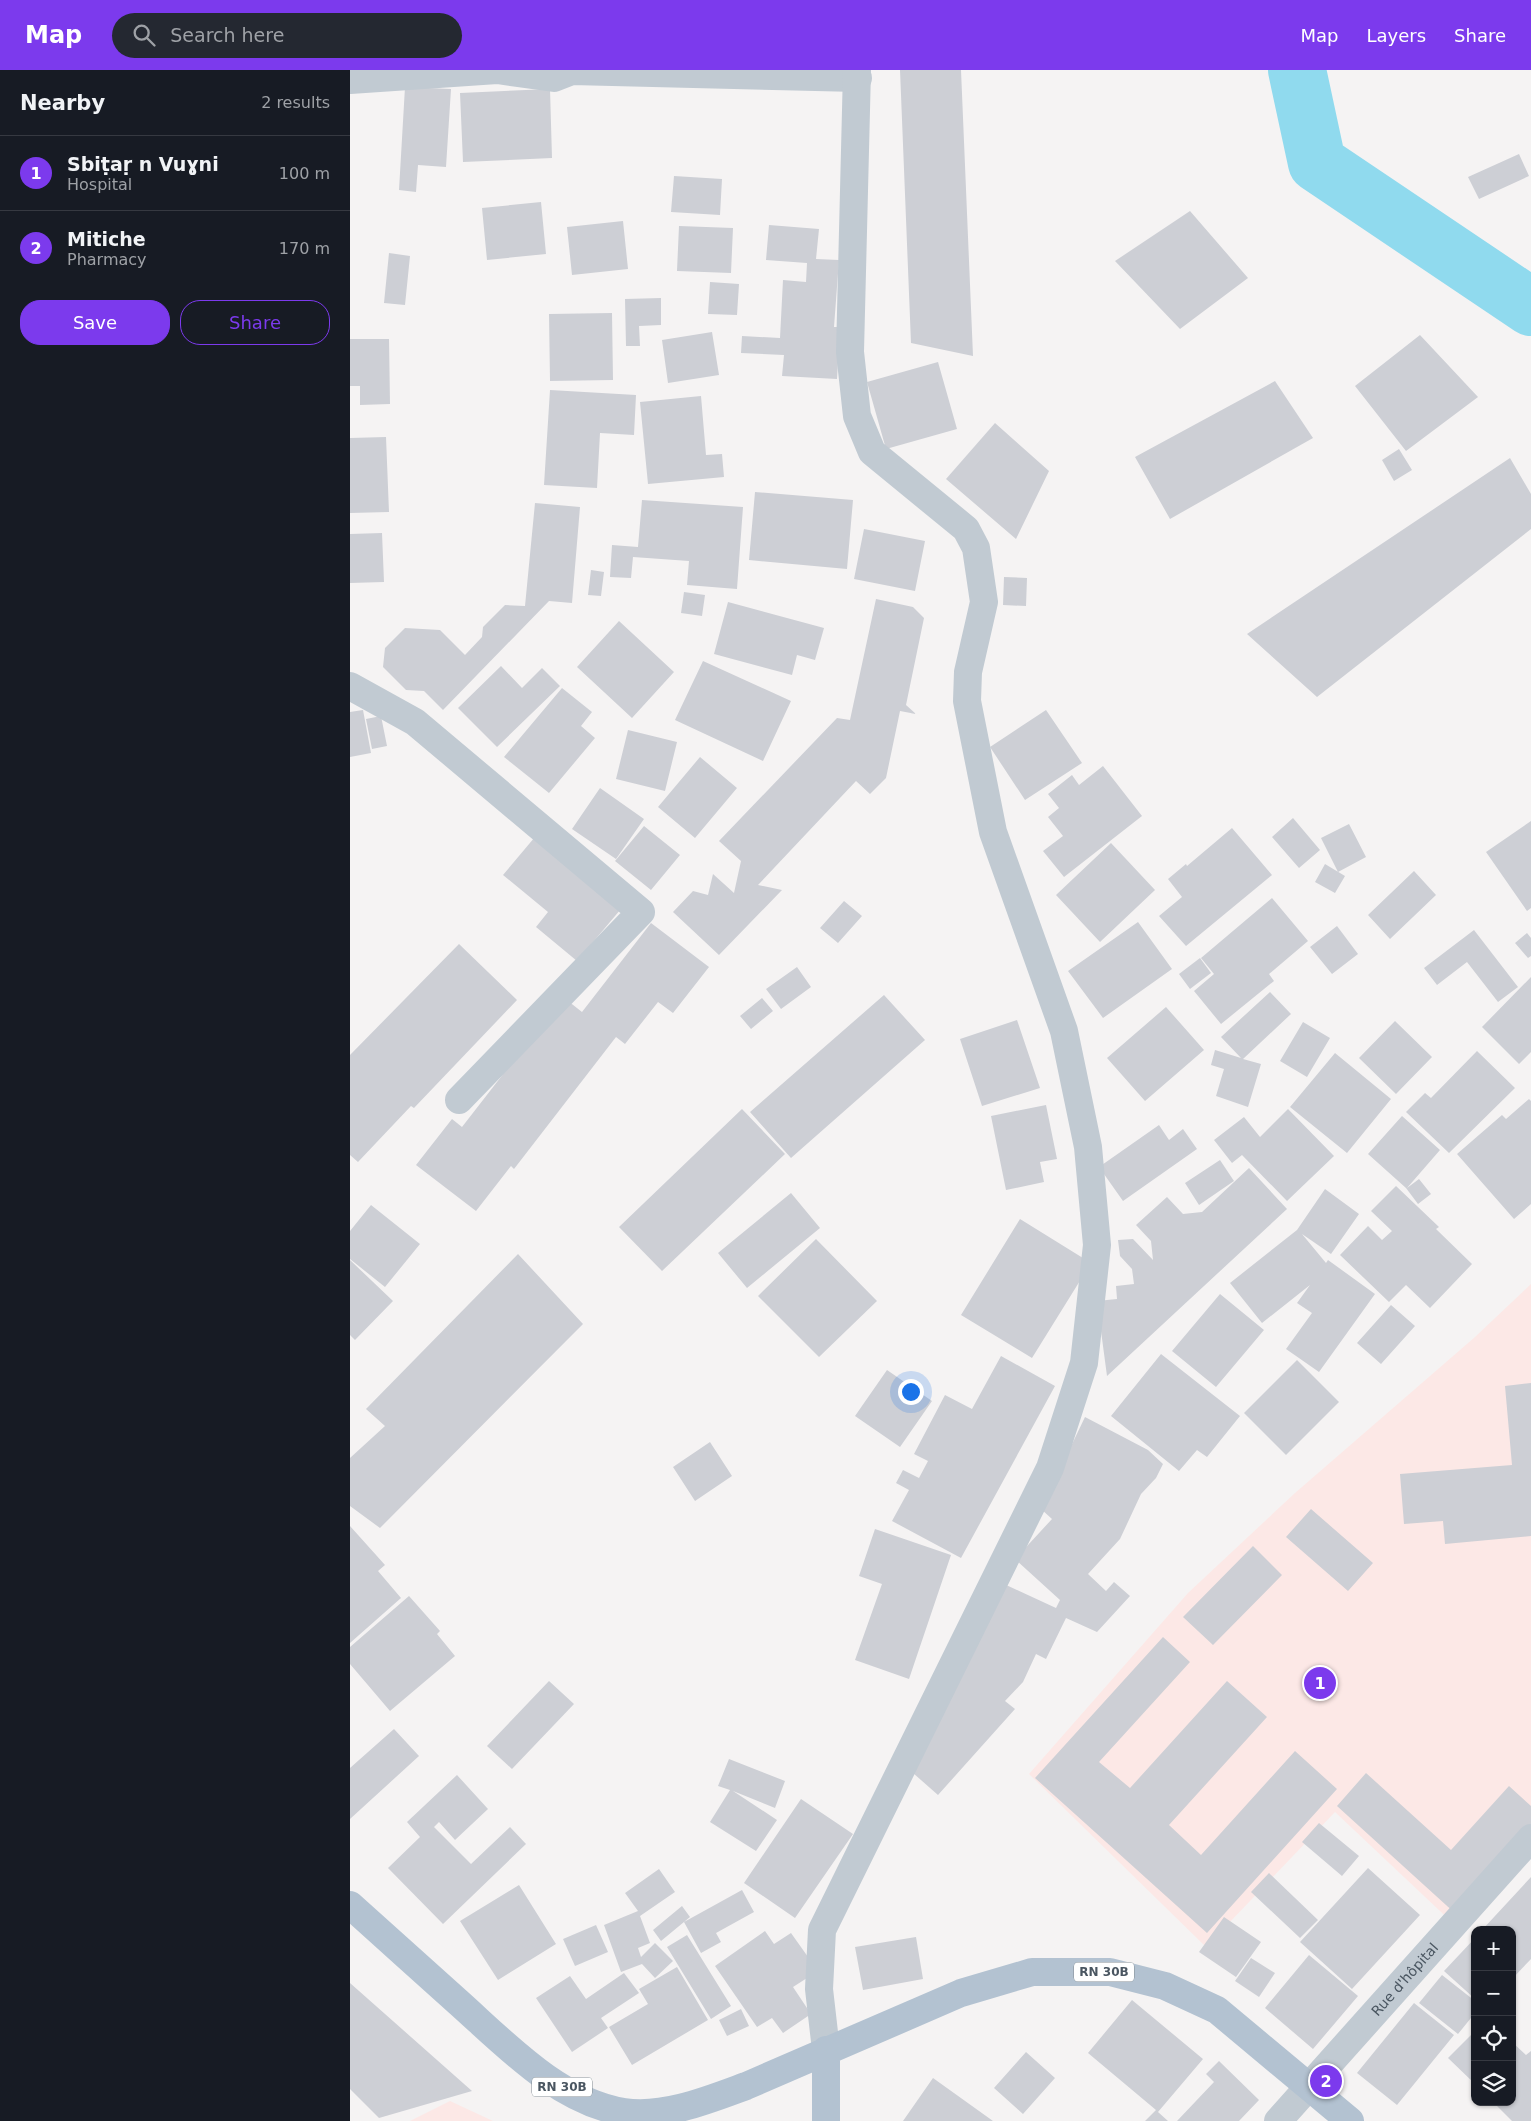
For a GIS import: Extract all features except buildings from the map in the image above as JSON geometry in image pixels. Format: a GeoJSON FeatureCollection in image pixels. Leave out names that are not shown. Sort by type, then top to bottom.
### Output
{"type":"FeatureCollection","features":[{"type":"Feature","properties":{"kind":"main road","name":"RN 30B"},"geometry":{"type":"LineString","coordinates":[[350,1905],[519,2057],[558,2085],[601,2105],[624,2112],[679,2114],[961,1993],[1032,1972],[1110,1972],[1165,1986],[1217,2010],[1350,2121]]}},
{"type":"Feature","properties":{"kind":"main road"},"geometry":{"type":"LineString","coordinates":[[826,2050],[826,2121]]}},
{"type":"Feature","properties":{"kind":"street"},"geometry":{"type":"LineString","coordinates":[[350,80],[497,70],[554,78],[572,71],[858,74],[850,352],[857,416],[872,452],[966,529],[976,548],[984,602],[968,672],[967,701],[993,832],[1064,1032],[1088,1147],[1098,1245],[1084,1362],[1050,1468],[822,1930],[819,1989],[826,2050]]}},
{"type":"Feature","properties":{"kind":"street"},"geometry":{"type":"LineString","coordinates":[[350,686],[415,722],[641,912],[459,1100]]}},
{"type":"Feature","properties":{"kind":"street","name":"Rue d'hôpital"},"geometry":{"type":"LineString","coordinates":[[1278,2121],[1531,1838]]}},
{"type":"Feature","properties":{"kind":"shaded area"},"geometry":{"type":"Polygon","coordinates":[[[1531,1284],[1531,1843],[1458,1928],[1335,1812],[1206,1947],[1029,1774],[1188,1593],[1295,1493],[1475,1337],[1531,1284]]]}},
{"type":"Feature","properties":{"kind":"shaded area"},"geometry":{"type":"Polygon","coordinates":[[[450,2101],[493,2121],[410,2121],[450,2101]]]}},
{"type":"Feature","properties":{"kind":"waterway"},"geometry":{"type":"LineString","coordinates":[[1297,70],[1317,163],[1531,307]]}},
{"type":"Feature","properties":{"kind":"place","name":"Sbiṭaṛ n Vuɣni"},"geometry":{"type":"Point","coordinates":[1320,1683]}},
{"type":"Feature","properties":{"kind":"place","name":"Mitiche"},"geometry":{"type":"Point","coordinates":[1326,2081]}}]}
